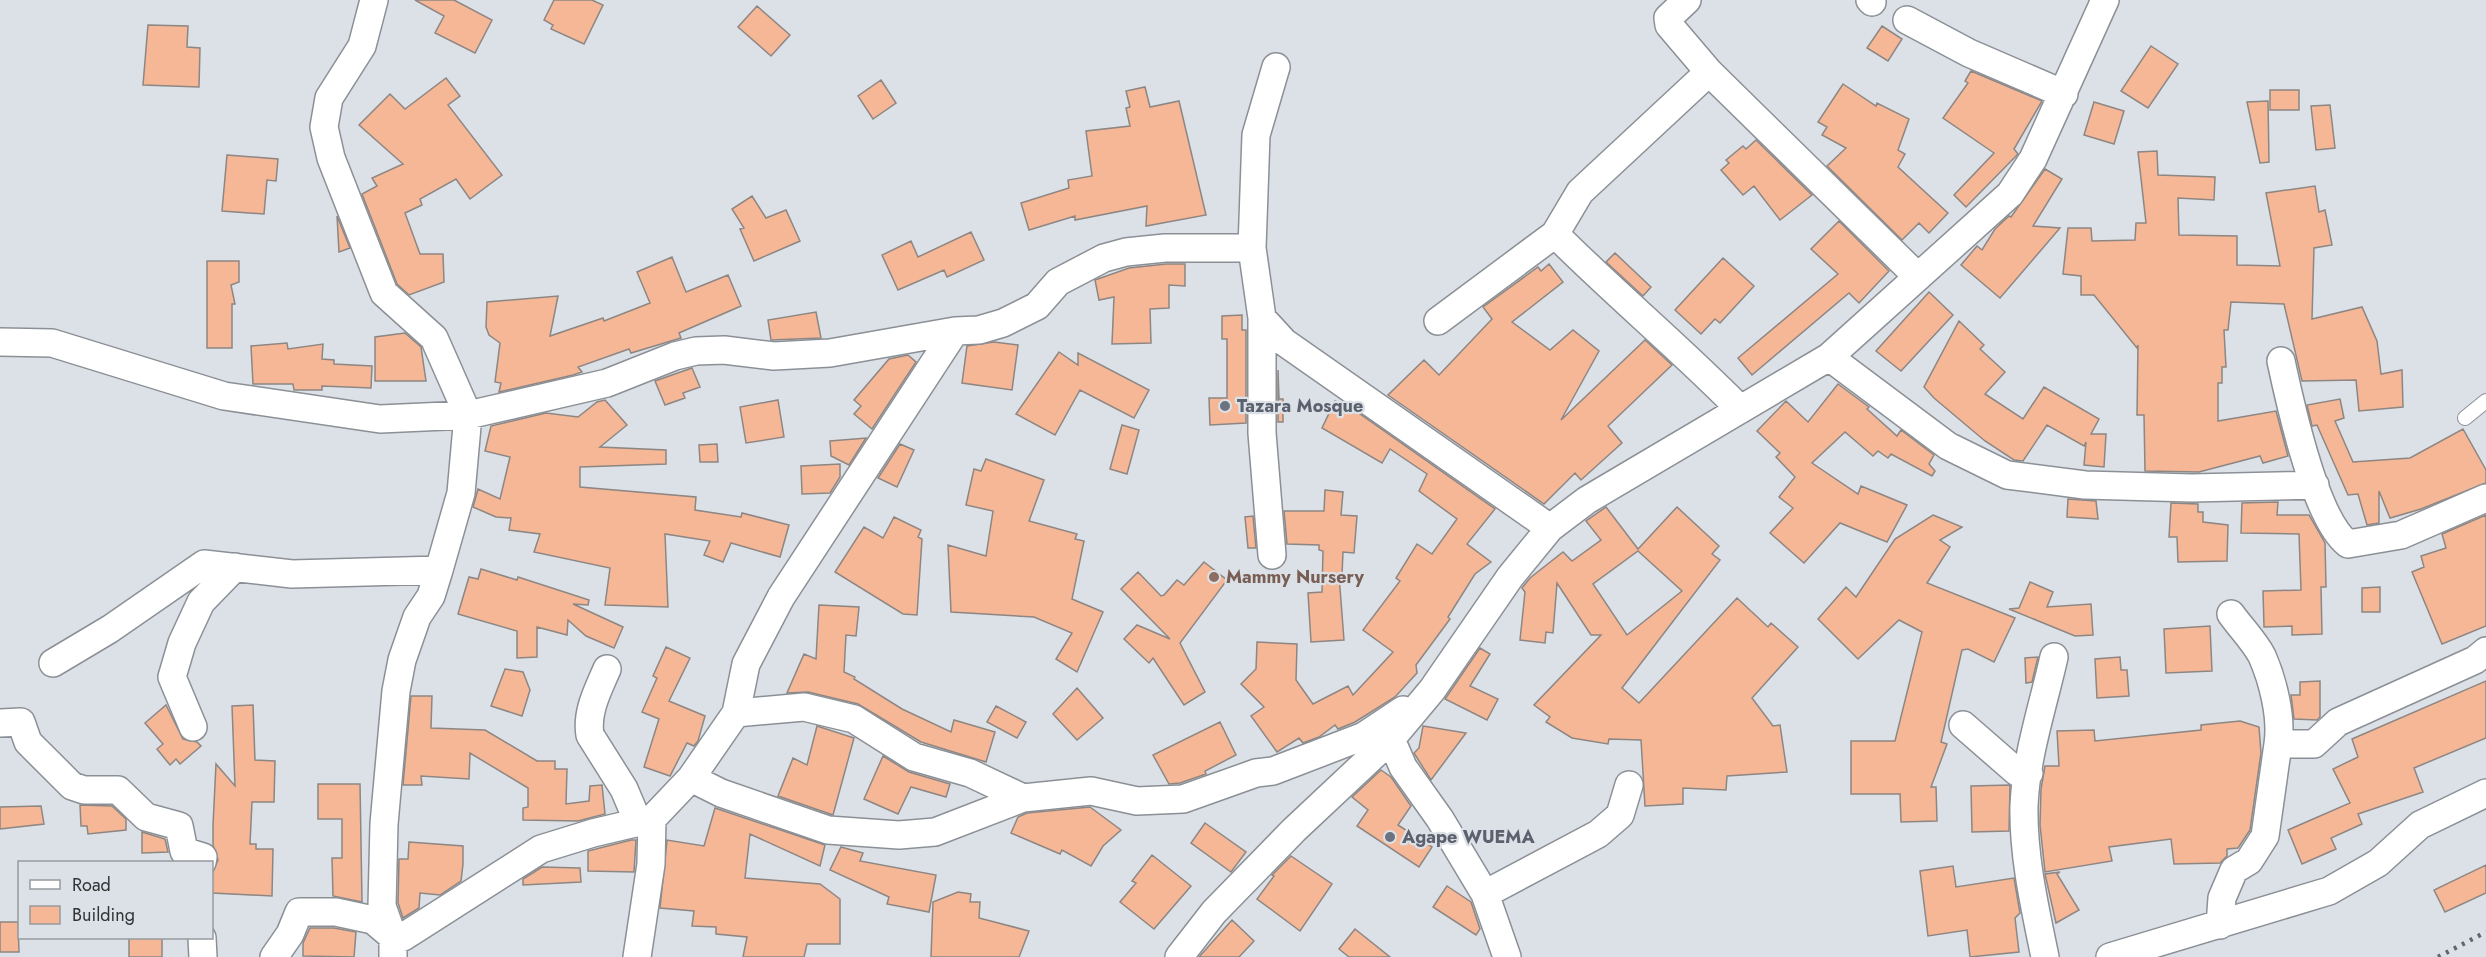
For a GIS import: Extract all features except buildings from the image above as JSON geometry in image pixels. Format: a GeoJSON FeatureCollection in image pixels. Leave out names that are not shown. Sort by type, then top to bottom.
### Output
{"type":"FeatureCollection","features":[{"type":"Feature","properties":{"kind":"street"},"geometry":{"type":"LineString","coordinates":[[374,0],[362,46],[329,98],[324,127],[331,158],[384,293],[434,338],[468,415],[461,493],[431,596],[414,628],[402,660],[396,691],[384,824],[382,906],[393,947]]}},
{"type":"Feature","properties":{"kind":"street"},"geometry":{"type":"LineString","coordinates":[[1687,0],[1668,18],[1669,25],[1709,72],[1918,277]]}},
{"type":"Feature","properties":{"kind":"street"},"geometry":{"type":"LineString","coordinates":[[1179,957],[1214,912],[1294,831],[1391,739],[1432,690],[1510,577],[1550,528],[1587,500],[1739,408],[1829,357],[2010,194],[2033,159],[2105,0]]}},
{"type":"Feature","properties":{"kind":"street"},"geometry":{"type":"LineString","coordinates":[[1907,20],[1969,53],[2064,94]]}},
{"type":"Feature","properties":{"kind":"street"},"geometry":{"type":"LineString","coordinates":[[1272,555],[1262,433],[1262,318],[1252,248],[1256,135],[1276,67]]}},
{"type":"Feature","properties":{"kind":"street"},"geometry":{"type":"LineString","coordinates":[[1438,321],[1555,234],[1580,192],[1709,72]]}},
{"type":"Feature","properties":{"kind":"street"},"geometry":{"type":"LineString","coordinates":[[1555,234],[1606,285],[1686,355],[1739,408]]}},
{"type":"Feature","properties":{"kind":"street"},"geometry":{"type":"LineString","coordinates":[[5,337],[52,343],[224,396],[380,419],[468,415],[607,383],[675,356],[696,351],[724,350],[774,356],[830,353],[955,331],[980,330],[1003,323],[1037,306],[1058,282],[1074,271],[1115,255],[1165,248],[1252,248]]}},
{"type":"Feature","properties":{"kind":"street"},"geometry":{"type":"LineString","coordinates":[[1262,318],[1284,342],[1550,528]]}},
{"type":"Feature","properties":{"kind":"street"},"geometry":{"type":"LineString","coordinates":[[393,947],[421,923],[541,849],[645,821],[691,778],[736,713],[747,664],[782,597],[955,331]]}},
{"type":"Feature","properties":{"kind":"street"},"geometry":{"type":"LineString","coordinates":[[1829,357],[1947,446],[2007,475],[2085,485],[2192,489],[2315,485]]}},
{"type":"Feature","properties":{"kind":"street"},"geometry":{"type":"LineString","coordinates":[[2281,361],[2290,402],[2315,485],[2332,527],[2348,544],[2401,535],[2486,498]]}},
{"type":"Feature","properties":{"kind":"street"},"geometry":{"type":"LineString","coordinates":[[53,663],[110,629],[204,564],[292,573],[439,570]]}},
{"type":"Feature","properties":{"kind":"street"},"geometry":{"type":"LineString","coordinates":[[193,727],[172,677],[182,643],[201,602],[235,567]]}},
{"type":"Feature","properties":{"kind":"street"},"geometry":{"type":"LineString","coordinates":[[2220,925],[2222,898],[2234,870],[2249,861],[2265,836],[2280,730],[2264,662],[2254,644],[2231,614]]}},
{"type":"Feature","properties":{"kind":"street"},"geometry":{"type":"LineString","coordinates":[[2278,744],[2314,744],[2338,722],[2475,660],[2486,651]]}},
{"type":"Feature","properties":{"kind":"street"},"geometry":{"type":"LineString","coordinates":[[2045,957],[2026,844],[2024,805],[2039,714],[2054,657]]}},
{"type":"Feature","properties":{"kind":"street"},"geometry":{"type":"LineString","coordinates":[[607,669],[593,703],[588,727],[590,735],[645,821],[651,864],[637,957]]}},
{"type":"Feature","properties":{"kind":"street"},"geometry":{"type":"LineString","coordinates":[[691,778],[722,793],[828,830],[900,835],[935,832],[1023,798],[1090,791],[1137,801],[1183,799],[1256,773],[1273,771],[1364,736],[1432,690]]}},
{"type":"Feature","properties":{"kind":"street"},"geometry":{"type":"LineString","coordinates":[[736,713],[804,707],[854,719],[914,757],[970,773],[1023,798]]}},
{"type":"Feature","properties":{"kind":"street"},"geometry":{"type":"LineString","coordinates":[[0,723],[21,722],[28,742],[41,758],[78,789],[118,790],[146,817],[179,826],[184,850],[203,857],[202,861]]}},
{"type":"Feature","properties":{"kind":"street"},"geometry":{"type":"LineString","coordinates":[[1962,725],[2018,772],[2029,773]]}},
{"type":"Feature","properties":{"kind":"street"},"geometry":{"type":"LineString","coordinates":[[1391,739],[1403,767],[1440,819],[1485,894],[1508,957]]}},
{"type":"Feature","properties":{"kind":"street"},"geometry":{"type":"LineString","coordinates":[[1485,894],[1598,834],[1620,815],[1629,785]]}},
{"type":"Feature","properties":{"kind":"street"},"geometry":{"type":"LineString","coordinates":[[2110,957],[2329,891],[2378,863],[2420,825],[2486,793]]}},
{"type":"Feature","properties":{"kind":"street"},"geometry":{"type":"LineString","coordinates":[[274,957],[290,934],[299,912],[336,912],[373,920],[393,947]]}},
{"type":"Feature","properties":{"kind":"street"},"geometry":{"type":"LineString","coordinates":[[202,939],[203,957]]}},
{"type":"Feature","properties":{"kind":"lane"},"geometry":{"type":"LineString","coordinates":[[2465,418],[2486,401]]}},
{"type":"Feature","properties":{"kind":"railway"},"geometry":{"type":"LineString","coordinates":[[2438,957],[2486,932]]}},
{"type":"Feature","properties":{"kind":"place","name":"Tazara Mosque"},"geometry":{"type":"Point","coordinates":[1225,406]}},
{"type":"Feature","properties":{"kind":"place","name":"Mammy Nursery"},"geometry":{"type":"Point","coordinates":[1214,577]}},
{"type":"Feature","properties":{"kind":"place","name":"Agape WUEMA"},"geometry":{"type":"Point","coordinates":[1390,837]}}]}
